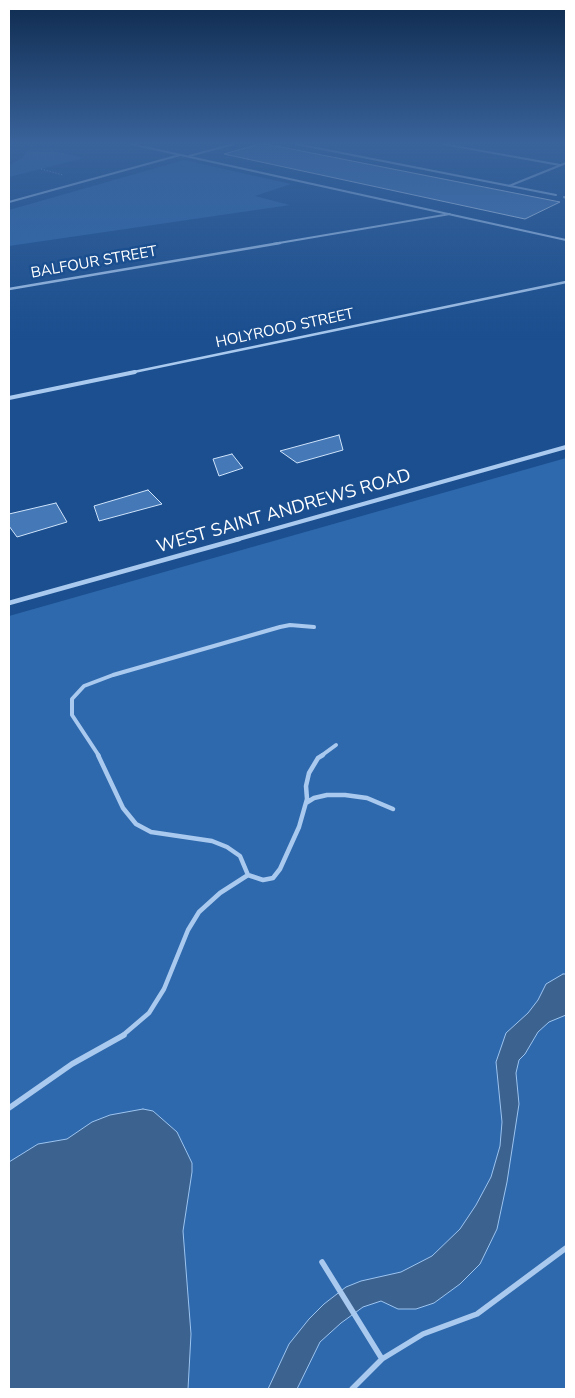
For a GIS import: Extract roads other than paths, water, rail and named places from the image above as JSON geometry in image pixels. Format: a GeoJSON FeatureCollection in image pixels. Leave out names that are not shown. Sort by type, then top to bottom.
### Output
{"type":"FeatureCollection","features":[{"type":"Feature","properties":{"kind":"street"},"geometry":{"type":"LineString","coordinates":[[428,209],[566,240]]}},
{"type":"Feature","properties":{"kind":"street","name":"BALFOUR STREET"},"geometry":{"type":"LineString","coordinates":[[9,289],[450,214]]}},
{"type":"Feature","properties":{"kind":"street","name":"HOLYROOD STREET"},"geometry":{"type":"LineString","coordinates":[[9,398],[566,282]]}},
{"type":"Feature","properties":{"kind":"street","name":"WEST SAINT ANDREWS ROAD"},"geometry":{"type":"LineString","coordinates":[[9,603],[566,447]]}},
{"type":"Feature","properties":{"kind":"lane"},"geometry":{"type":"LineString","coordinates":[[314,627],[290,625],[280,627],[165,662],[113,675],[84,686],[72,699],[72,715],[106,768],[113,790],[123,808],[136,824],[151,832],[212,841],[227,847],[240,856],[248,875],[263,880],[273,878],[280,869],[299,827],[306,803],[306,786],[309,773],[318,758],[336,745]]}},
{"type":"Feature","properties":{"kind":"lane"},"geometry":{"type":"LineString","coordinates":[[306,803],[314,798],[327,795],[345,795],[367,798],[393,809]]}},
{"type":"Feature","properties":{"kind":"lane"},"geometry":{"type":"LineString","coordinates":[[9,1108],[72,1064],[120,1038],[148,1013],[164,989],[188,930],[199,912],[220,893],[248,875]]}},
{"type":"Feature","properties":{"kind":"lane"},"geometry":{"type":"LineString","coordinates":[[352,1389],[382,1359],[423,1334],[477,1314],[566,1248]]}},
{"type":"Feature","properties":{"kind":"lane"},"geometry":{"type":"LineString","coordinates":[[322,1262],[382,1359]]}}]}
